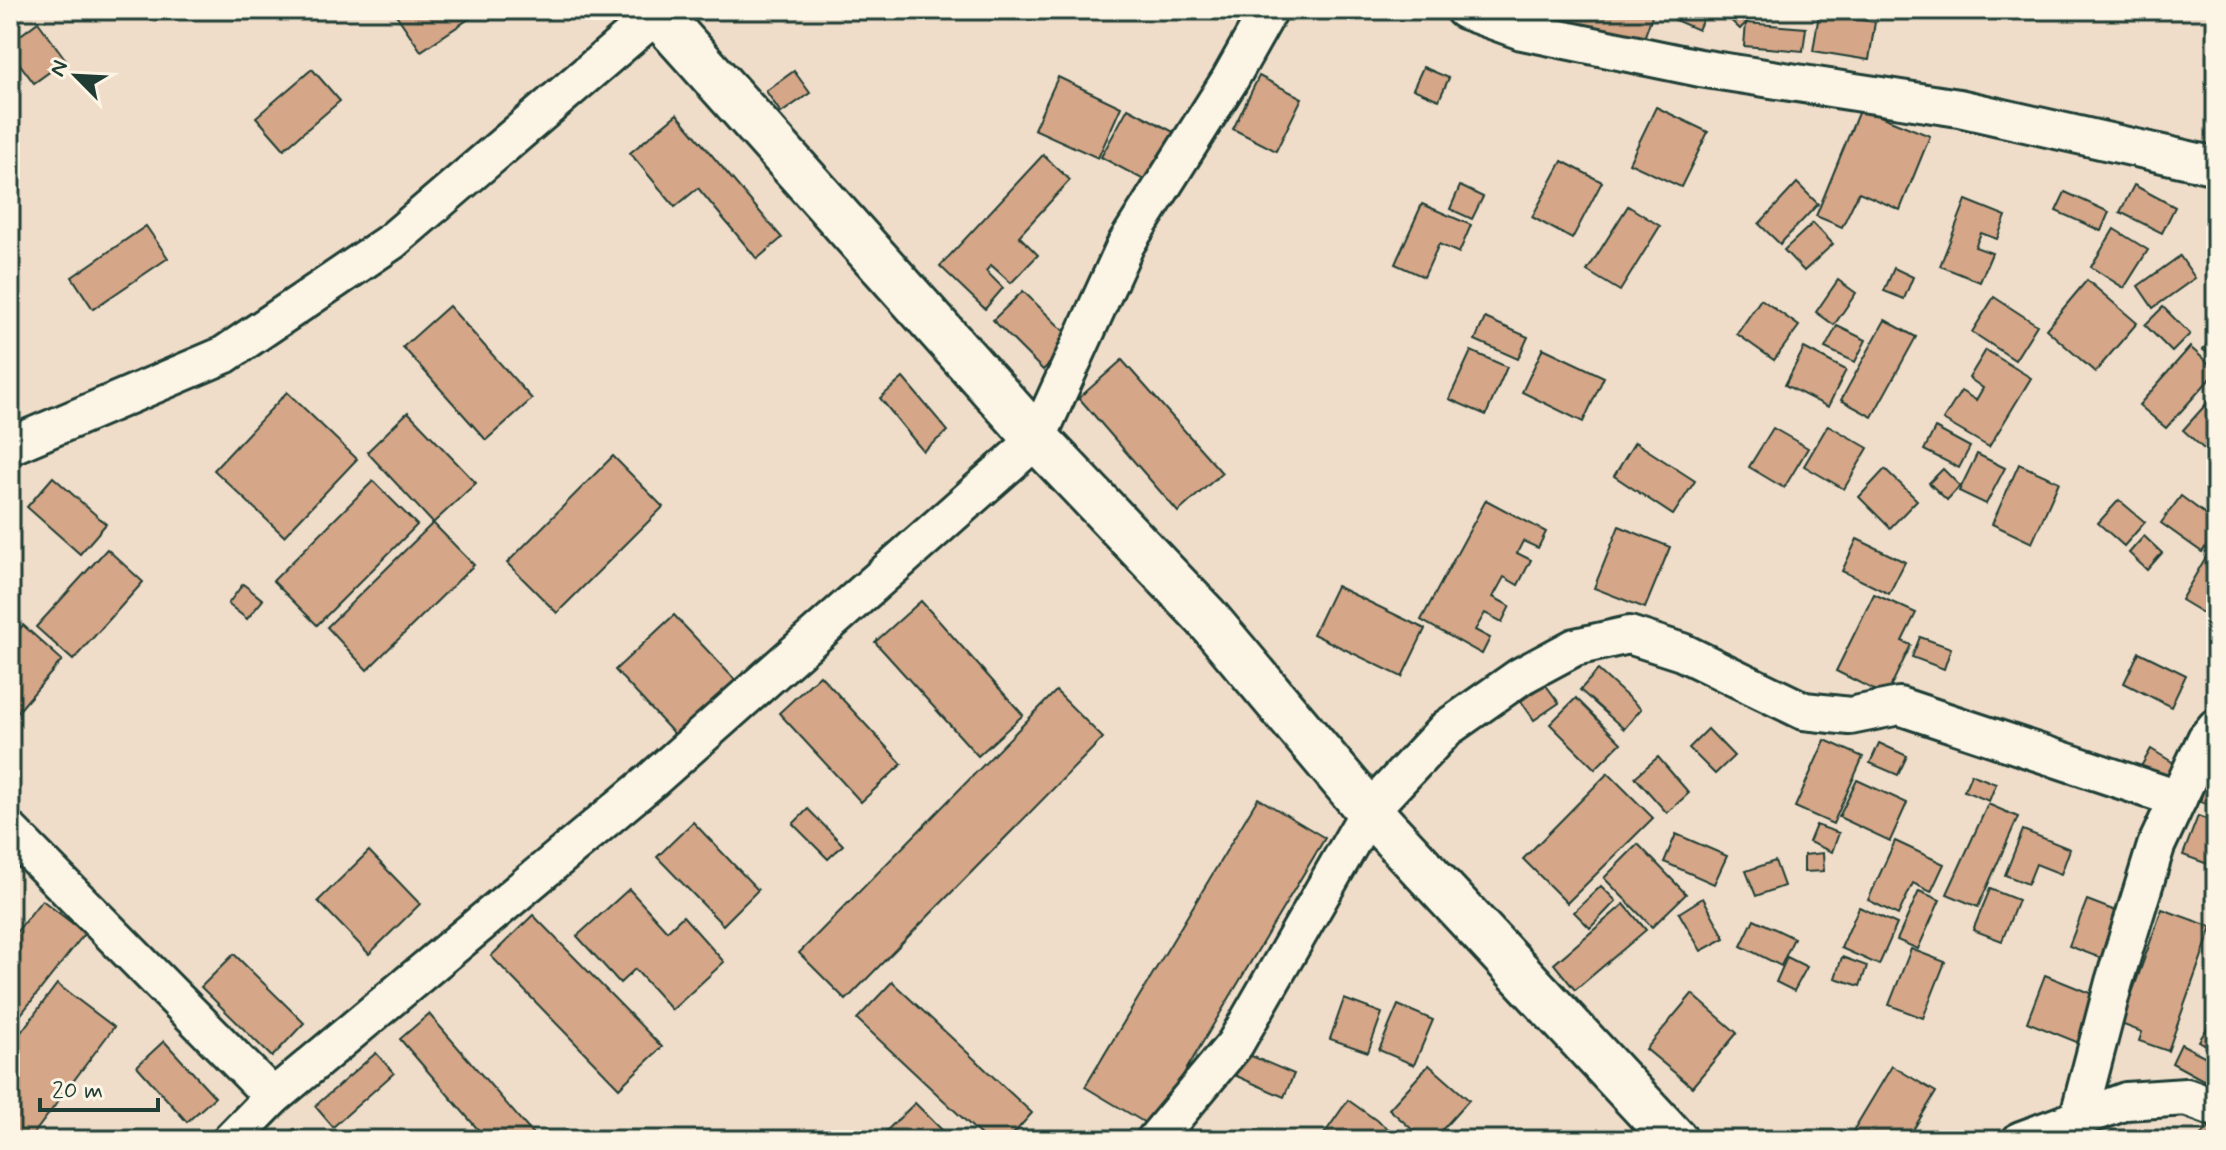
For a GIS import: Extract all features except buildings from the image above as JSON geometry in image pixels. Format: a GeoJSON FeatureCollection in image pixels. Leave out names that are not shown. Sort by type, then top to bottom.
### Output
{"type":"FeatureCollection","features":[{"type":"Feature","properties":{"kind":"main road"},"geometry":{"type":"LineString","coordinates":[[656,12],[1037,439],[1206,617],[1369,811],[1675,1140]]}},
{"type":"Feature","properties":{"kind":"street"},"geometry":{"type":"LineString","coordinates":[[231,1140],[273,1097],[651,781],[1037,439],[1126,244],[1229,81],[1269,10]]}},
{"type":"Feature","properties":{"kind":"street"},"geometry":{"type":"LineString","coordinates":[[1464,10],[1522,31],[1700,68],[1959,108],[2216,166]]}},
{"type":"Feature","properties":{"kind":"street"},"geometry":{"type":"LineString","coordinates":[[10,446],[224,355],[392,241],[656,12]]}},
{"type":"Feature","properties":{"kind":"street"},"geometry":{"type":"LineString","coordinates":[[1155,1140],[1235,1044],[1369,811],[1447,728],[1521,676],[1575,647],[1629,635],[1682,652],[1804,711],[1850,716],[1899,706],[2178,799]]}},
{"type":"Feature","properties":{"kind":"street"},"geometry":{"type":"LineString","coordinates":[[2078,1119],[2114,982],[2156,846],[2206,739],[2216,727]]}},
{"type":"Feature","properties":{"kind":"street"},"geometry":{"type":"LineString","coordinates":[[10,831],[273,1097]]}},
{"type":"Feature","properties":{"kind":"street"},"geometry":{"type":"LineString","coordinates":[[2021,1140],[2126,1101],[2186,1097],[2216,1108]]}}]}
